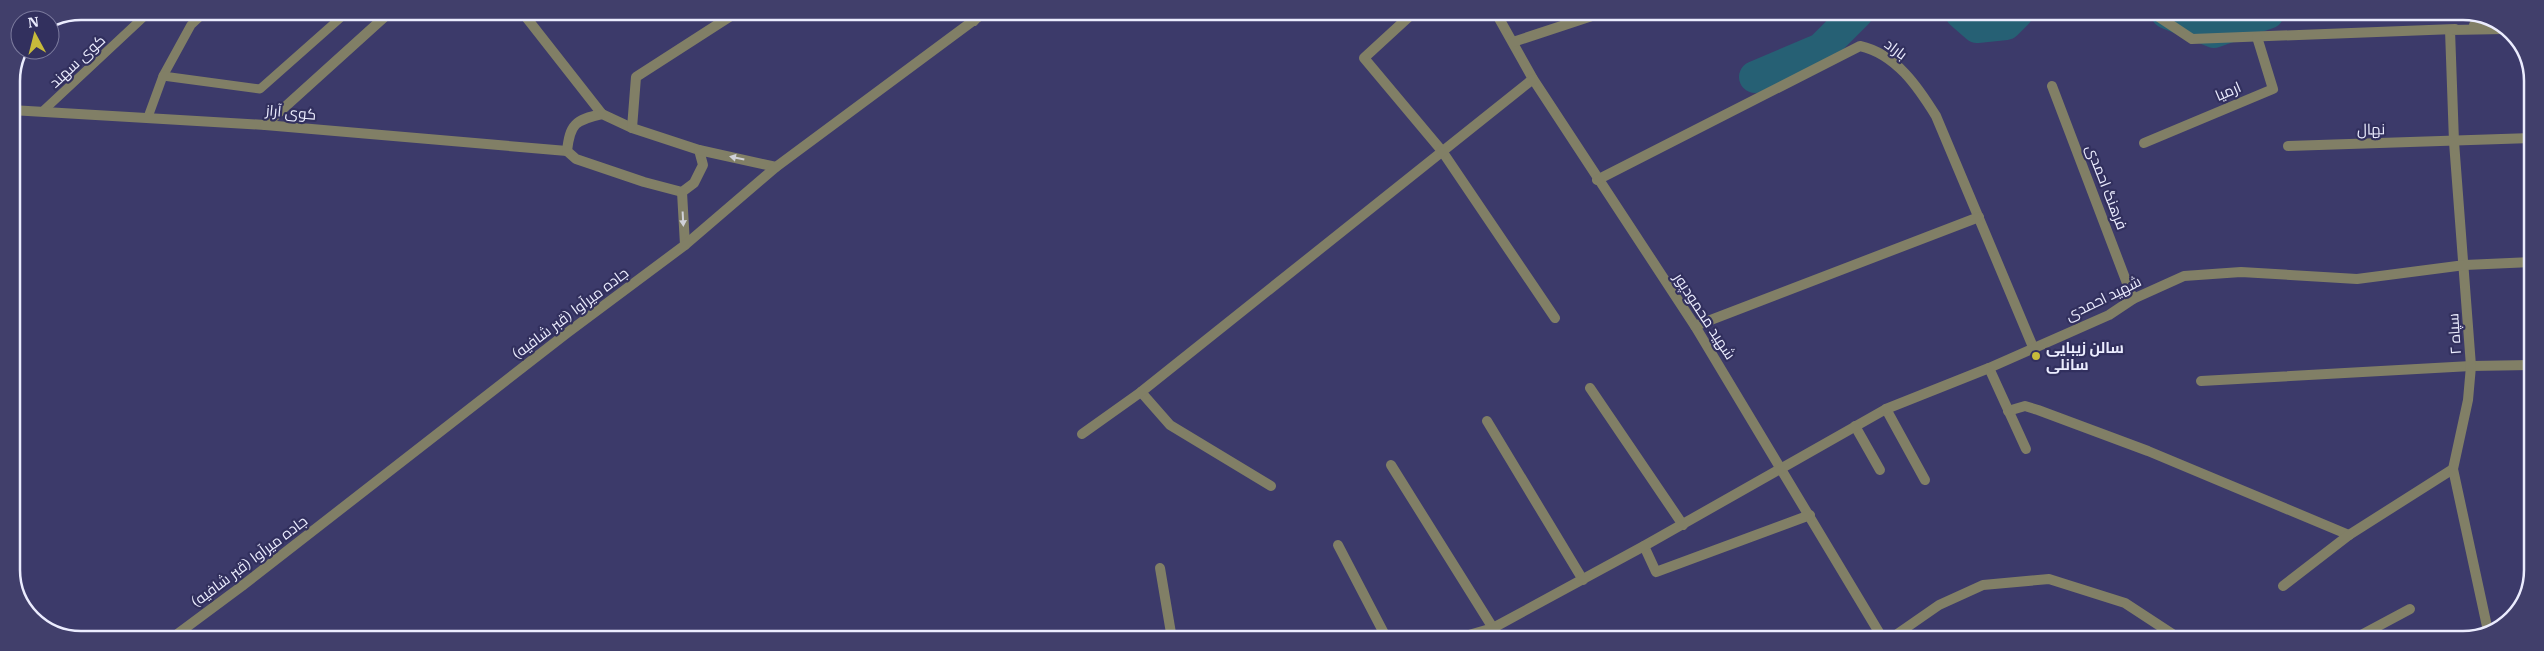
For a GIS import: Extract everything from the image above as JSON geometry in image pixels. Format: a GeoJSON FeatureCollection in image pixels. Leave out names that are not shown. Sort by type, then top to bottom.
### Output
{"type":"FeatureCollection","features":[{"type":"Feature","properties":{"kind":"street"},"geometry":{"type":"LineString","coordinates":[[265,125],[381,20]]}},
{"type":"Feature","properties":{"kind":"street"},"geometry":{"type":"LineString","coordinates":[[528,20],[602,114],[632,128],[699,150],[776,167]]}},
{"type":"Feature","properties":{"kind":"street"},"geometry":{"type":"LineString","coordinates":[[632,128],[636,78],[725,20]]}},
{"type":"Feature","properties":{"kind":"street"},"geometry":{"type":"LineString","coordinates":[[1404,20],[1364,58],[1442,151],[1555,318]]}},
{"type":"Feature","properties":{"kind":"street","name":"شهید محمودپور"},"geometry":{"type":"LineString","coordinates":[[1500,20],[1533,79],[1597,180],[1695,326],[1879,631]]}},
{"type":"Feature","properties":{"kind":"street"},"geometry":{"type":"LineString","coordinates":[[1513,42],[1580,20]]}},
{"type":"Feature","properties":{"kind":"street"},"geometry":{"type":"LineString","coordinates":[[2164,20],[2192,38],[2495,29]]}},
{"type":"Feature","properties":{"kind":"street","name":"جاده میرآوا (قبر شافیه)"},"geometry":{"type":"LineString","coordinates":[[181,631],[567,333],[685,246],[776,167],[974,21]]}},
{"type":"Feature","properties":{"kind":"street"},"geometry":{"type":"LineString","coordinates":[[2450,30],[2483,23]]}},
{"type":"Feature","properties":{"kind":"street","name":"سپاه ۲"},"geometry":{"type":"LineString","coordinates":[[2450,30],[2454,142],[2465,266],[2471,366],[2468,400],[2453,469],[2487,626]]}},
{"type":"Feature","properties":{"kind":"street","name":"ارمیا"},"geometry":{"type":"LineString","coordinates":[[2144,143],[2273,89],[2257,37]]}},
{"type":"Feature","properties":{"kind":"street","name":"باراد"},"geometry":{"type":"LineString","coordinates":[[1597,180],[1860,46],[1877,50],[1918,88],[1936,116],[2034,347]]}},
{"type":"Feature","properties":{"kind":"street"},"geometry":{"type":"LineString","coordinates":[[1082,434],[1141,392],[1533,79]]}},
{"type":"Feature","properties":{"kind":"street","name":"فرهنگ احمدی"},"geometry":{"type":"LineString","coordinates":[[2052,86],[2133,299]]}},
{"type":"Feature","properties":{"kind":"street","name":"کوی آراز"},"geometry":{"type":"LineString","coordinates":[[20,110],[265,125],[567,151]]}},
{"type":"Feature","properties":{"kind":"street"},"geometry":{"type":"LineString","coordinates":[[602,114],[581,119],[569,132],[567,151],[576,159],[601,168],[682,192]]}},
{"type":"Feature","properties":{"kind":"street","name":"نهال"},"geometry":{"type":"LineString","coordinates":[[2288,146],[2524,138]]}},
{"type":"Feature","properties":{"kind":"street"},"geometry":{"type":"LineString","coordinates":[[682,192],[694,183],[703,164],[699,150]]}},
{"type":"Feature","properties":{"kind":"street"},"geometry":{"type":"LineString","coordinates":[[682,192],[685,246]]}},
{"type":"Feature","properties":{"kind":"street"},"geometry":{"type":"LineString","coordinates":[[1695,326],[1979,217]]}},
{"type":"Feature","properties":{"kind":"street","name":"شهید احمدی"},"geometry":{"type":"LineString","coordinates":[[1482,631],[1493,628],[1583,580],[1886,409],[1988,368],[2109,314],[2133,299],[2184,276],[2241,272],[2357,279],[2465,266],[2524,262]]}},
{"type":"Feature","properties":{"kind":"street"},"geometry":{"type":"LineString","coordinates":[[2201,381],[2471,366],[2524,365]]}},
{"type":"Feature","properties":{"kind":"street"},"geometry":{"type":"LineString","coordinates":[[1988,368],[2026,450]]}},
{"type":"Feature","properties":{"kind":"street"},"geometry":{"type":"LineString","coordinates":[[1590,388],[1682,524]]}},
{"type":"Feature","properties":{"kind":"street"},"geometry":{"type":"LineString","coordinates":[[1141,392],[1170,425],[1271,486]]}},
{"type":"Feature","properties":{"kind":"street"},"geometry":{"type":"LineString","coordinates":[[2008,411],[2026,406],[2038,410],[2148,452],[2349,535]]}},
{"type":"Feature","properties":{"kind":"street"},"geometry":{"type":"LineString","coordinates":[[1886,409],[1925,480]]}},
{"type":"Feature","properties":{"kind":"street"},"geometry":{"type":"LineString","coordinates":[[1487,421],[1583,580]]}},
{"type":"Feature","properties":{"kind":"street"},"geometry":{"type":"LineString","coordinates":[[1855,426],[1880,470]]}},
{"type":"Feature","properties":{"kind":"street"},"geometry":{"type":"LineString","coordinates":[[1391,465],[1493,628]]}},
{"type":"Feature","properties":{"kind":"street"},"geometry":{"type":"LineString","coordinates":[[2283,586],[2349,535],[2453,469]]}},
{"type":"Feature","properties":{"kind":"street"},"geometry":{"type":"LineString","coordinates":[[1644,546],[1656,572],[1810,516]]}},
{"type":"Feature","properties":{"kind":"street"},"geometry":{"type":"LineString","coordinates":[[1338,546],[1383,631]]}},
{"type":"Feature","properties":{"kind":"street"},"geometry":{"type":"LineString","coordinates":[[1160,568],[1171,631]]}},
{"type":"Feature","properties":{"kind":"street"},"geometry":{"type":"LineString","coordinates":[[1902,631],[1939,605],[1983,585],[2049,579],[2126,603],[2167,631]]}},
{"type":"Feature","properties":{"kind":"street"},"geometry":{"type":"LineString","coordinates":[[2369,631],[2410,609]]}},
{"type":"Feature","properties":{"kind":"lane","name":"کوی سهند"},"geometry":{"type":"LineString","coordinates":[[44,110],[140,20]]}},
{"type":"Feature","properties":{"kind":"lane"},"geometry":{"type":"LineString","coordinates":[[148,117],[163,76],[190,25],[196,20]]}},
{"type":"Feature","properties":{"kind":"lane"},"geometry":{"type":"LineString","coordinates":[[163,76],[260,89],[338,20]]}},
{"type":"Feature","properties":{"kind":"waterway"},"geometry":{"type":"LineString","coordinates":[[1755,77],[1821,49],[1850,20]]}},
{"type":"Feature","properties":{"kind":"waterway"},"geometry":{"type":"LineString","coordinates":[[1969,20],[1977,27],[2006,24],[2010,20]]}},
{"type":"Feature","properties":{"kind":"waterway"},"geometry":{"type":"LineString","coordinates":[[2184,20],[2214,32],[2248,20]]}},
{"type":"Feature","properties":{"kind":"place","name":"سالن زیبایی سانلی"},"geometry":{"type":"Point","coordinates":[2036,356]}}]}
